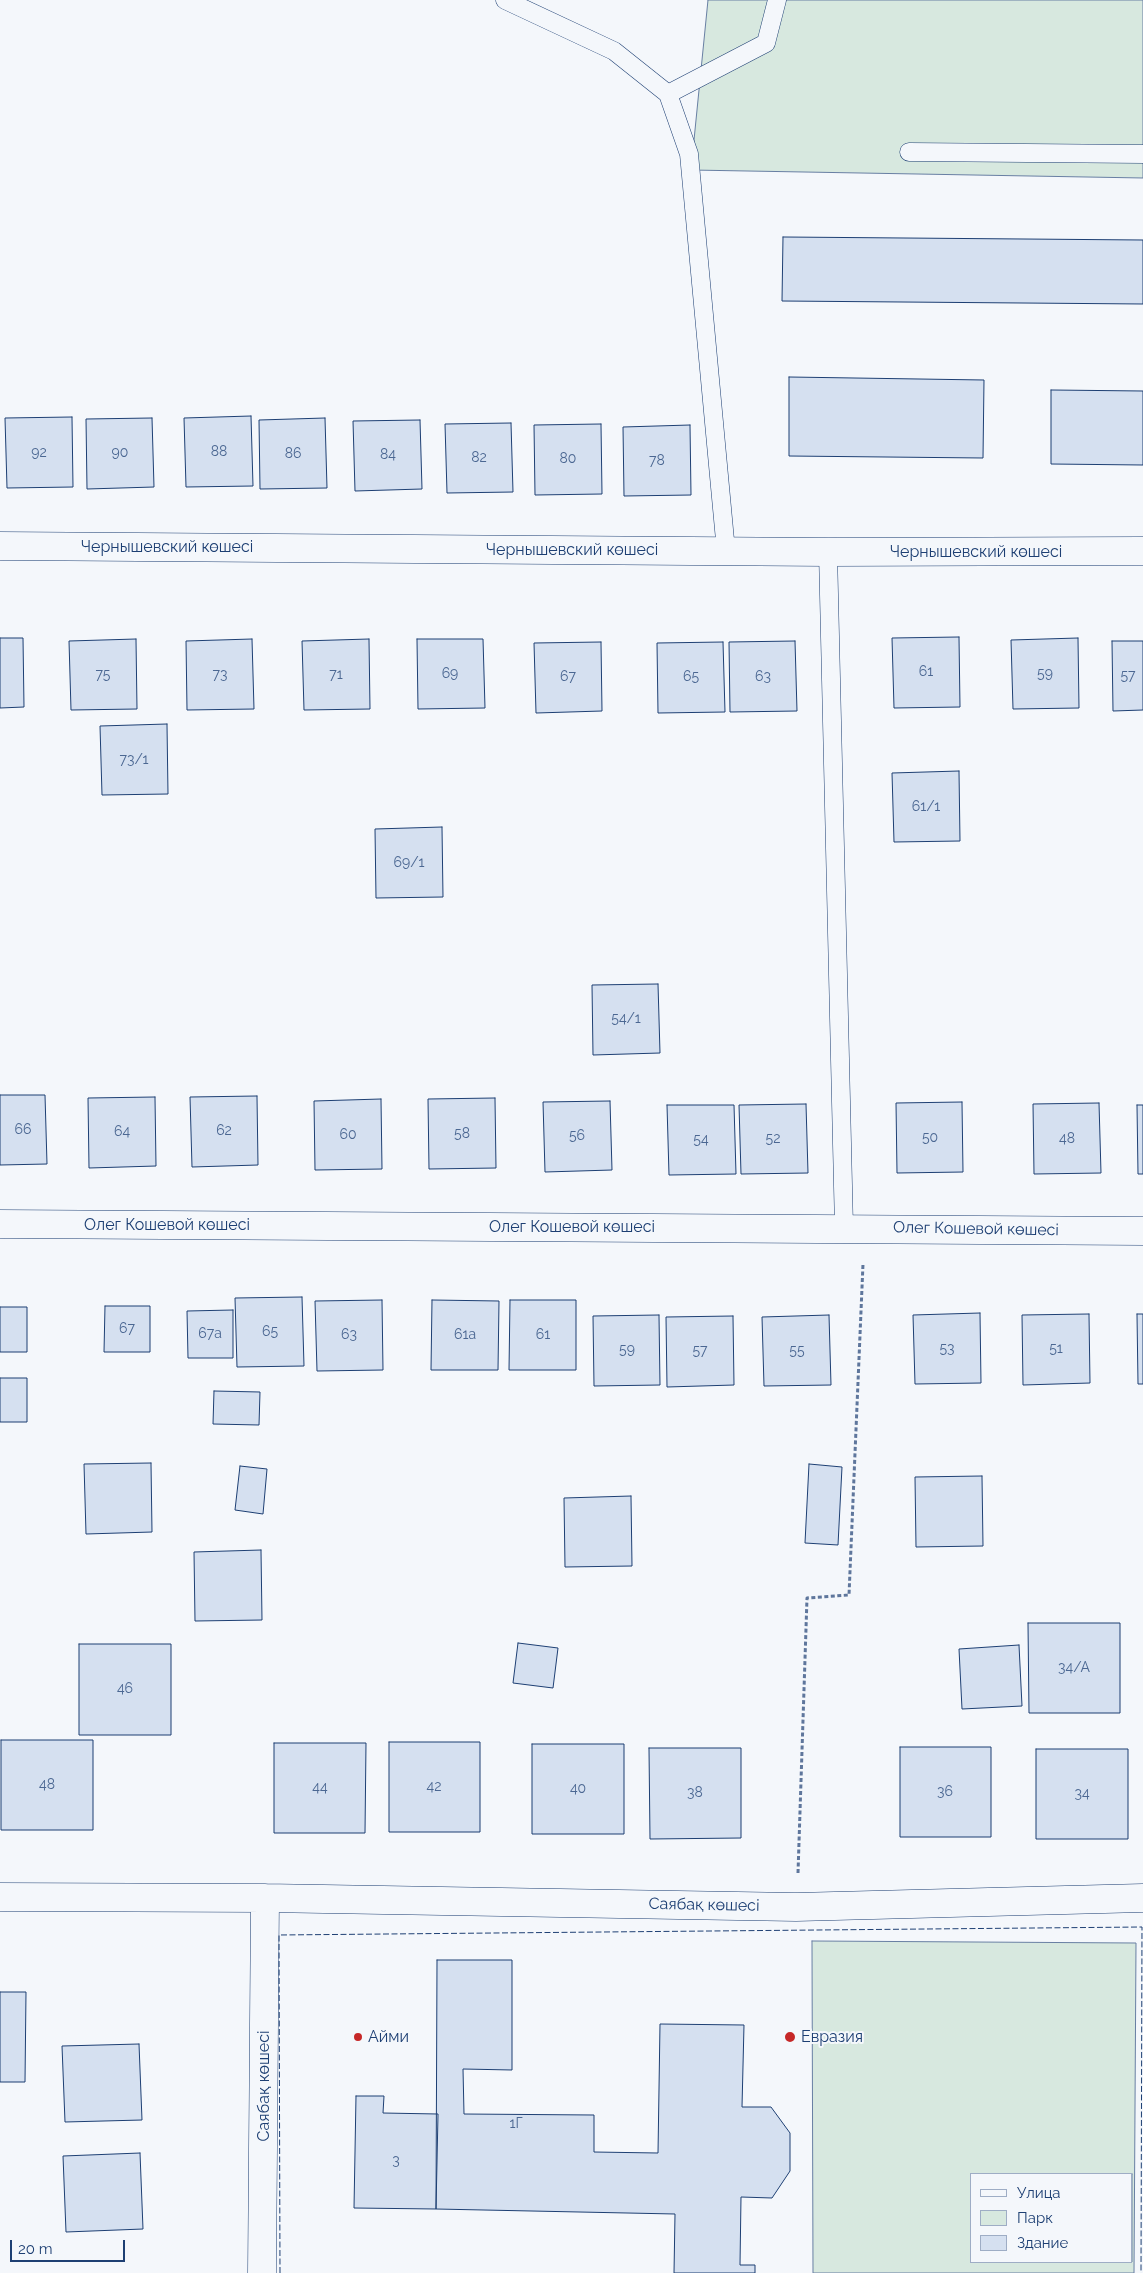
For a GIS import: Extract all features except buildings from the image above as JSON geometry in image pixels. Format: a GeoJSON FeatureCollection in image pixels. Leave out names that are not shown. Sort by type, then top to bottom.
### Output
{"type":"FeatureCollection","features":[{"type":"Feature","properties":{"kind":"street","name":"Чернышевский көшесі"},"geometry":{"type":"LineString","coordinates":[[0,546],[828,552],[1143,551]]}},
{"type":"Feature","properties":{"kind":"street","name":"Олег Кошевой көшесі"},"geometry":{"type":"LineString","coordinates":[[0,1224],[1143,1231]]}},
{"type":"Feature","properties":{"kind":"street","name":"Саябақ көшесі"},"geometry":{"type":"LineString","coordinates":[[0,1897],[265,1898],[796,1907],[1143,1898]]}},
{"type":"Feature","properties":{"kind":"street","name":"Саябақ көшесі"},"geometry":{"type":"LineString","coordinates":[[262,2273],[265,1898]]}},
{"type":"Feature","properties":{"kind":"lane"},"geometry":{"type":"LineString","coordinates":[[505,0],[614,51],[668,94],[689,154],[726,551]]}},
{"type":"Feature","properties":{"kind":"lane"},"geometry":{"type":"LineString","coordinates":[[668,94],[766,43],[777,0]]}},
{"type":"Feature","properties":{"kind":"lane"},"geometry":{"type":"LineString","coordinates":[[908,152],[1143,154]]}},
{"type":"Feature","properties":{"kind":"lane"},"geometry":{"type":"LineString","coordinates":[[828,552],[854,1228]]}},
{"type":"Feature","properties":{"kind":"path"},"geometry":{"type":"LineString","coordinates":[[796,1907],[806,1598],[849,1595],[854,1228]]}},
{"type":"Feature","properties":{"kind":"green space"},"geometry":{"type":"Polygon","coordinates":[[[708,0],[1143,0],[1143,178],[691,170],[708,0]]]}},
{"type":"Feature","properties":{"kind":"green space"},"geometry":{"type":"Polygon","coordinates":[[[812,1941],[1136,1943],[1134,2273],[813,2273],[812,1941]]]}},
{"type":"Feature","properties":{"kind":"fence"},"geometry":{"type":"LineString","coordinates":[[280,2273],[279,1935],[1142,1927],[1141,2273]]}},
{"type":"Feature","properties":{"kind":"place","name":"Айми"},"geometry":{"type":"Point","coordinates":[358,2037]}},
{"type":"Feature","properties":{"kind":"place","name":"Евразия"},"geometry":{"type":"Point","coordinates":[790,2037]}}]}
